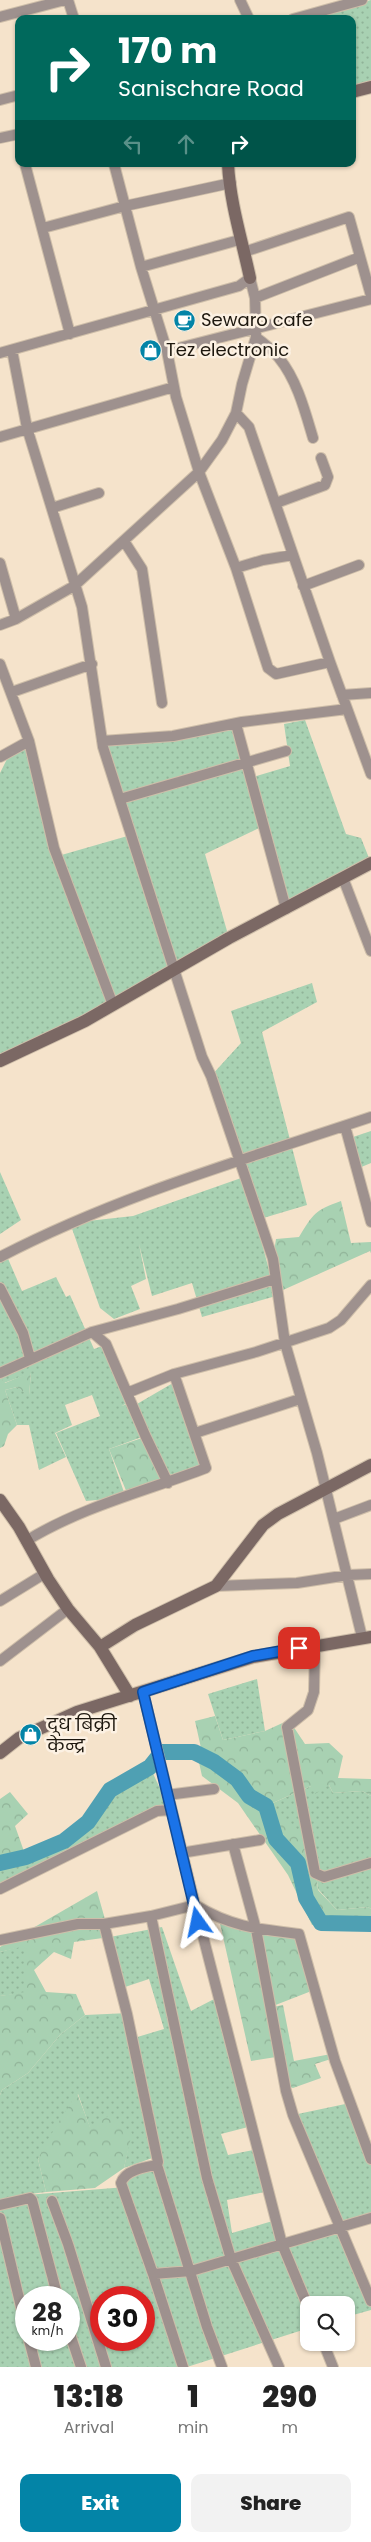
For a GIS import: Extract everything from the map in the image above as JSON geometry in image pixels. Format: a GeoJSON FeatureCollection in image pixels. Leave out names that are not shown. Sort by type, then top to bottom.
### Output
{"type":"FeatureCollection","features":[{"type":"Feature","properties":{"kind":"street"},"geometry":{"type":"LineString","coordinates":[[0,17],[67,0],[73,15]]}},
{"type":"Feature","properties":{"kind":"street"},"geometry":{"type":"LineString","coordinates":[[240,0],[247,15]]}},
{"type":"Feature","properties":{"kind":"street"},"geometry":{"type":"LineString","coordinates":[[308,15],[362,0]]}},
{"type":"Feature","properties":{"kind":"street"},"geometry":{"type":"LineString","coordinates":[[356,91],[371,87]]}},
{"type":"Feature","properties":{"kind":"street"},"geometry":{"type":"LineString","coordinates":[[0,100],[15,96]]}},
{"type":"Feature","properties":{"kind":"street"},"geometry":{"type":"LineString","coordinates":[[0,138],[15,137]]}},
{"type":"Feature","properties":{"kind":"street"},"geometry":{"type":"LineString","coordinates":[[26,167],[70,334]]}},
{"type":"Feature","properties":{"kind":"street"},"geometry":{"type":"LineString","coordinates":[[115,167],[199,472],[236,568],[268,668],[276,674],[330,662]]}},
{"type":"Feature","properties":{"kind":"street"},"geometry":{"type":"LineString","coordinates":[[0,625],[16,619],[74,586],[199,472],[222,440],[236,413],[256,333],[255,298],[242,246],[228,167]]}},
{"type":"Feature","properties":{"kind":"street"},"geometry":{"type":"LineString","coordinates":[[43,228],[125,206],[231,183]]}},
{"type":"Feature","properties":{"kind":"street"},"geometry":{"type":"LineString","coordinates":[[141,267],[242,246],[349,217],[371,297],[256,333],[167,351]]}},
{"type":"Feature","properties":{"kind":"street"},"geometry":{"type":"LineString","coordinates":[[255,298],[360,257]]}},
{"type":"Feature","properties":{"kind":"street"},"geometry":{"type":"LineString","coordinates":[[0,353],[239,286],[250,278]]}},
{"type":"Feature","properties":{"kind":"street"},"geometry":{"type":"LineString","coordinates":[[256,333],[279,357],[288,372],[301,400],[314,438]]}},
{"type":"Feature","properties":{"kind":"street"},"geometry":{"type":"LineString","coordinates":[[0,1753],[20,1738],[47,1724],[77,1712],[253,1656],[368,1638],[348,1575],[326,1488],[285,1343],[273,1259],[238,1161],[230,1129],[202,1056],[102,741],[82,607],[27,428],[12,350]]}},
{"type":"Feature","properties":{"kind":"street"},"geometry":{"type":"LineString","coordinates":[[0,437],[174,387]]}},
{"type":"Feature","properties":{"kind":"street"},"geometry":{"type":"LineString","coordinates":[[236,413],[249,427],[303,586],[371,774]]}},
{"type":"Feature","properties":{"kind":"street"},"geometry":{"type":"LineString","coordinates":[[276,502],[325,485],[328,477],[321,458]]}},
{"type":"Feature","properties":{"kind":"street"},"geometry":{"type":"LineString","coordinates":[[52,508],[99,493]]}},
{"type":"Feature","properties":{"kind":"street"},"geometry":{"type":"LineString","coordinates":[[124,541],[142,569],[162,703]]}},
{"type":"Feature","properties":{"kind":"street"},"geometry":{"type":"LineString","coordinates":[[236,568],[263,560],[294,556]]}},
{"type":"Feature","properties":{"kind":"street"},"geometry":{"type":"LineString","coordinates":[[0,563],[16,619]]}},
{"type":"Feature","properties":{"kind":"street"},"geometry":{"type":"LineString","coordinates":[[303,586],[359,565]]}},
{"type":"Feature","properties":{"kind":"street"},"geometry":{"type":"LineString","coordinates":[[0,664],[29,741],[54,848],[114,1005]]}},
{"type":"Feature","properties":{"kind":"street"},"geometry":{"type":"LineString","coordinates":[[12,692],[92,664]]}},
{"type":"Feature","properties":{"kind":"street"},"geometry":{"type":"LineString","coordinates":[[342,695],[371,694]]}},
{"type":"Feature","properties":{"kind":"street"},"geometry":{"type":"LineString","coordinates":[[102,741],[173,736],[236,724],[347,709]]}},
{"type":"Feature","properties":{"kind":"street"},"geometry":{"type":"LineString","coordinates":[[236,724],[286,909]]}},
{"type":"Feature","properties":{"kind":"street"},"geometry":{"type":"LineString","coordinates":[[0,757],[29,741]]}},
{"type":"Feature","properties":{"kind":"street"},"geometry":{"type":"LineString","coordinates":[[120,799],[286,751]]}},
{"type":"Feature","properties":{"kind":"street"},"geometry":{"type":"LineString","coordinates":[[0,1061],[114,1005],[229,938],[371,863]]}},
{"type":"Feature","properties":{"kind":"street"},"geometry":{"type":"LineString","coordinates":[[343,878],[371,951]]}},
{"type":"Feature","properties":{"kind":"street"},"geometry":{"type":"LineString","coordinates":[[0,1257],[70,1224],[238,1161],[371,1117]]}},
{"type":"Feature","properties":{"kind":"street"},"geometry":{"type":"LineString","coordinates":[[345,1126],[371,1222]]}},
{"type":"Feature","properties":{"kind":"street"},"geometry":{"type":"LineString","coordinates":[[0,1373],[92,1332],[178,1309],[275,1279]]}},
{"type":"Feature","properties":{"kind":"street"},"geometry":{"type":"LineString","coordinates":[[127,1393],[174,1374],[285,1343],[329,1328],[341,1320],[371,1285]]}},
{"type":"Feature","properties":{"kind":"street"},"geometry":{"type":"LineString","coordinates":[[0,1288],[23,1333],[30,1358]]}},
{"type":"Feature","properties":{"kind":"street"},"geometry":{"type":"LineString","coordinates":[[92,1332],[106,1344],[168,1482]]}},
{"type":"Feature","properties":{"kind":"street"},"geometry":{"type":"LineString","coordinates":[[26,1541],[93,1508],[206,1468],[174,1374]]}},
{"type":"Feature","properties":{"kind":"street"},"geometry":{"type":"LineString","coordinates":[[195,1433],[300,1399]]}},
{"type":"Feature","properties":{"kind":"street"},"geometry":{"type":"LineString","coordinates":[[216,1586],[263,1525],[278,1514],[371,1465]]}},
{"type":"Feature","properties":{"kind":"street"},"geometry":{"type":"LineString","coordinates":[[0,1500],[44,1574],[68,1608],[100,1647],[130,1696]]}},
{"type":"Feature","properties":{"kind":"street"},"geometry":{"type":"LineString","coordinates":[[334,1519],[371,1505]]}},
{"type":"Feature","properties":{"kind":"street"},"geometry":{"type":"LineString","coordinates":[[0,1601],[44,1574]]}},
{"type":"Feature","properties":{"kind":"street"},"geometry":{"type":"LineString","coordinates":[[100,1647],[135,1625],[216,1586],[297,1584],[348,1575],[371,1574]]}},
{"type":"Feature","properties":{"kind":"street"},"geometry":{"type":"LineString","coordinates":[[0,1661],[68,1608]]}},
{"type":"Feature","properties":{"kind":"street"},"geometry":{"type":"LineString","coordinates":[[315,1645],[314,1692],[308,1710],[287,1727],[316,1874],[324,1877],[371,1863]]}},
{"type":"Feature","properties":{"kind":"street"},"geometry":{"type":"LineString","coordinates":[[143,1692],[157,1745],[170,1810],[282,2244],[304,2296]]}},
{"type":"Feature","properties":{"kind":"street"},"geometry":{"type":"LineString","coordinates":[[167,1795],[214,1789]]}},
{"type":"Feature","properties":{"kind":"street"},"geometry":{"type":"LineString","coordinates":[[0,1889],[157,1811],[170,1810]]}},
{"type":"Feature","properties":{"kind":"street"},"geometry":{"type":"LineString","coordinates":[[181,1853],[260,1840]]}},
{"type":"Feature","properties":{"kind":"street"},"geometry":{"type":"LineString","coordinates":[[233,1844],[256,1929],[286,2091],[293,2115],[371,2301]]}},
{"type":"Feature","properties":{"kind":"street"},"geometry":{"type":"LineString","coordinates":[[0,1940],[78,1924],[104,1924],[151,1916],[194,1905],[219,1920],[256,1929],[299,1934],[335,2061],[371,2159]]}},
{"type":"Feature","properties":{"kind":"street"},"geometry":{"type":"LineString","coordinates":[[151,1916],[207,2178],[231,2259],[279,2367]]}},
{"type":"Feature","properties":{"kind":"street"},"geometry":{"type":"LineString","coordinates":[[104,1924],[127,2014],[157,2165],[207,2327],[222,2367]]}},
{"type":"Feature","properties":{"kind":"street"},"geometry":{"type":"LineString","coordinates":[[157,2165],[132,2172],[123,2178],[121,2184],[153,2274],[182,2367]]}},
{"type":"Feature","properties":{"kind":"street"},"geometry":{"type":"LineString","coordinates":[[0,2205],[30,2198],[32,2200],[55,2286]]}},
{"type":"Feature","properties":{"kind":"street"},"geometry":{"type":"LineString","coordinates":[[52,2201],[68,2244],[106,2367]]}},
{"type":"Feature","properties":{"kind":"street"},"geometry":{"type":"LineString","coordinates":[[0,2218],[16,2286]]}},
{"type":"Feature","properties":{"kind":"street"},"geometry":{"type":"LineString","coordinates":[[153,2274],[191,2271],[340,2225],[371,2218]]}},
{"type":"Feature","properties":{"kind":"street"},"geometry":{"type":"LineString","coordinates":[[32,2351],[36,2367]]}},
{"type":"Feature","properties":{"kind":"street"},"geometry":{"type":"LineString","coordinates":[[76,2351],[81,2367]]}},
{"type":"Feature","properties":{"kind":"street"},"geometry":{"type":"LineString","coordinates":[[327,2351],[334,2367]]}},
{"type":"Feature","properties":{"kind":"green space"},"geometry":{"type":"Polygon","coordinates":[[[371,0],[371,84],[356,88],[356,15],[316,15],[371,0]]]}},
{"type":"Feature","properties":{"kind":"green space"},"geometry":{"type":"Polygon","coordinates":[[[305,720],[346,834],[361,838],[371,863],[343,878],[340,870],[342,878],[290,904],[266,830],[259,828],[205,854],[229,938],[0,1059],[0,773],[11,751],[29,741],[58,856],[131,835],[103,747],[232,727],[246,779],[290,766],[284,724],[305,720]]]}},
{"type":"Feature","properties":{"kind":"green space"},"geometry":{"type":"Polygon","coordinates":[[[312,983],[317,1002],[262,1032],[307,1205],[260,1219],[246,1184],[276,1296],[202,1317],[192,1283],[152,1296],[139,1244],[146,1279],[131,1286],[140,1309],[114,1319],[100,1308],[70,1223],[133,1216],[244,1177],[211,1076],[241,1043],[231,1011],[312,983]]]}},
{"type":"Feature","properties":{"kind":"green space"},"geometry":{"type":"Polygon","coordinates":[[[371,1131],[371,1163],[359,1168],[350,1138],[371,1131]]]}},
{"type":"Feature","properties":{"kind":"green space"},"geometry":{"type":"Polygon","coordinates":[[[0,1172],[21,1220],[0,1234],[0,1172]]]}},
{"type":"Feature","properties":{"kind":"green space"},"geometry":{"type":"Polygon","coordinates":[[[341,1201],[351,1243],[371,1242],[371,1253],[370,1251],[283,1290],[273,1259],[276,1239],[299,1237],[320,1210],[341,1201]]]}},
{"type":"Feature","properties":{"kind":"green space"},"geometry":{"type":"Polygon","coordinates":[[[6,1254],[22,1291],[56,1277],[66,1297],[70,1295],[94,1349],[105,1345],[128,1403],[121,1406],[128,1404],[142,1437],[109,1449],[125,1495],[109,1499],[86,1501],[56,1433],[100,1416],[92,1395],[65,1405],[72,1425],[55,1433],[66,1457],[39,1470],[29,1425],[17,1425],[5,1390],[17,1387],[29,1395],[31,1373],[4,1383],[0,1377],[0,1256],[6,1254]]]}},
{"type":"Feature","properties":{"kind":"green space"},"geometry":{"type":"Polygon","coordinates":[[[31,1372],[29,1396],[17,1387],[5,1390],[17,1425],[8,1434],[4,1446],[0,1448],[0,1377],[5,1383],[31,1372]]]}},
{"type":"Feature","properties":{"kind":"green space"},"geometry":{"type":"Polygon","coordinates":[[[173,1383],[202,1468],[168,1481],[137,1404],[173,1383]]]}},
{"type":"Feature","properties":{"kind":"green space"},"geometry":{"type":"Polygon","coordinates":[[[142,1438],[165,1481],[127,1493],[109,1449],[142,1438]]]}},
{"type":"Feature","properties":{"kind":"green space"},"geometry":{"type":"Polygon","coordinates":[[[257,1679],[265,1731],[223,1740],[208,1694],[257,1679]]]}},
{"type":"Feature","properties":{"kind":"green space"},"geometry":{"type":"Polygon","coordinates":[[[215,1716],[223,1740],[265,1731],[289,1720],[305,1744],[329,1743],[343,1756],[338,1778],[371,1779],[371,1796],[362,1791],[333,1793],[329,1785],[315,1794],[311,1786],[266,1806],[304,1834],[313,1848],[318,1890],[337,1910],[368,1907],[371,1909],[371,1924],[312,1925],[288,1875],[238,1803],[202,1776],[196,1749],[201,1748],[195,1721],[215,1716]]]}},
{"type":"Feature","properties":{"kind":"green space"},"geometry":{"type":"Polygon","coordinates":[[[150,1767],[170,1810],[0,1889],[0,1863],[26,1857],[64,1841],[127,1779],[150,1767]]]}},
{"type":"Feature","properties":{"kind":"green space"},"geometry":{"type":"Polygon","coordinates":[[[329,1785],[333,1793],[362,1791],[371,1796],[371,1909],[368,1907],[337,1910],[318,1889],[313,1848],[266,1806],[311,1786],[329,1785]]]}},
{"type":"Feature","properties":{"kind":"green space"},"geometry":{"type":"Polygon","coordinates":[[[10,1792],[28,1814],[15,1826],[26,1857],[0,1863],[0,1799],[10,1792]]]}},
{"type":"Feature","properties":{"kind":"green space"},"geometry":{"type":"Polygon","coordinates":[[[97,1891],[110,1937],[74,1942],[71,1959],[54,1952],[34,1970],[46,1992],[76,1994],[85,2015],[60,2035],[28,2073],[2,2090],[0,2095],[0,1996],[25,1992],[25,1946],[0,1952],[0,1947],[97,1891]]]}},
{"type":"Feature","properties":{"kind":"green space"},"geometry":{"type":"Polygon","coordinates":[[[219,1919],[254,1934],[276,2057],[251,2061],[219,1919]]]}},
{"type":"Feature","properties":{"kind":"green space"},"geometry":{"type":"Polygon","coordinates":[[[162,1927],[191,2011],[218,1997],[252,2126],[221,2134],[228,2155],[258,2149],[269,2191],[227,2200],[232,2233],[276,2220],[282,2244],[340,2225],[293,2115],[350,2103],[371,2159],[371,2218],[341,2225],[371,2301],[371,2310],[355,2314],[355,2296],[300,2296],[300,2331],[187,2367],[0,2367],[0,2095],[2,2090],[28,2073],[60,2035],[85,2015],[129,2013],[134,2038],[164,2029],[149,1979],[122,1988],[110,1937],[162,1927]],[[78,2094],[38,2159],[46,2192],[14,2196],[126,2187],[124,2181],[153,2168],[158,2156],[124,2168],[131,2133],[90,2128],[78,2094]]]}},
{"type":"Feature","properties":{"kind":"green space"},"geometry":{"type":"Polygon","coordinates":[[[260,1934],[299,1934],[314,1990],[273,2006],[260,1934]]]}},
{"type":"Feature","properties":{"kind":"green space"},"geometry":{"type":"Polygon","coordinates":[[[25,1945],[25,1993],[0,1996],[0,1952],[25,1945]]]}},
{"type":"Feature","properties":{"kind":"green space"},"geometry":{"type":"Polygon","coordinates":[[[283,2005],[294,2061],[331,2054],[331,2059],[315,2064],[321,2078],[293,2088],[290,2087],[273,2007],[283,2005]]]}},
{"type":"Feature","properties":{"kind":"green space"},"geometry":{"type":"Polygon","coordinates":[[[77,2093],[90,2127],[110,2115],[132,2133],[124,2168],[95,2188],[46,2192],[38,2159],[77,2093]]]}},
{"type":"Feature","properties":{"kind":"waterway"},"geometry":{"type":"LineString","coordinates":[[0,1863],[26,1857],[64,1841],[88,1822],[110,1790],[150,1767],[162,1752],[194,1752],[214,1762],[237,1779],[249,1796],[266,1806],[276,1839],[298,1863],[306,1898],[321,1923],[371,1924]]}},
{"type":"Feature","properties":{"kind":"place","name":"Sewaro cafe"},"geometry":{"type":"Point","coordinates":[185,320]}},
{"type":"Feature","properties":{"kind":"place","name":"Tez electronic"},"geometry":{"type":"Point","coordinates":[150,350]}},
{"type":"Feature","properties":{"kind":"place","name":"दूध बिक्री केन्द्र"},"geometry":{"type":"Point","coordinates":[31,1735]}},
{"type":"Feature","properties":{"kind":"route"},"geometry":{"type":"LineString","coordinates":[[198,1922],[170,1810],[147,1702],[143,1692],[253,1656],[299,1648]]}}]}
